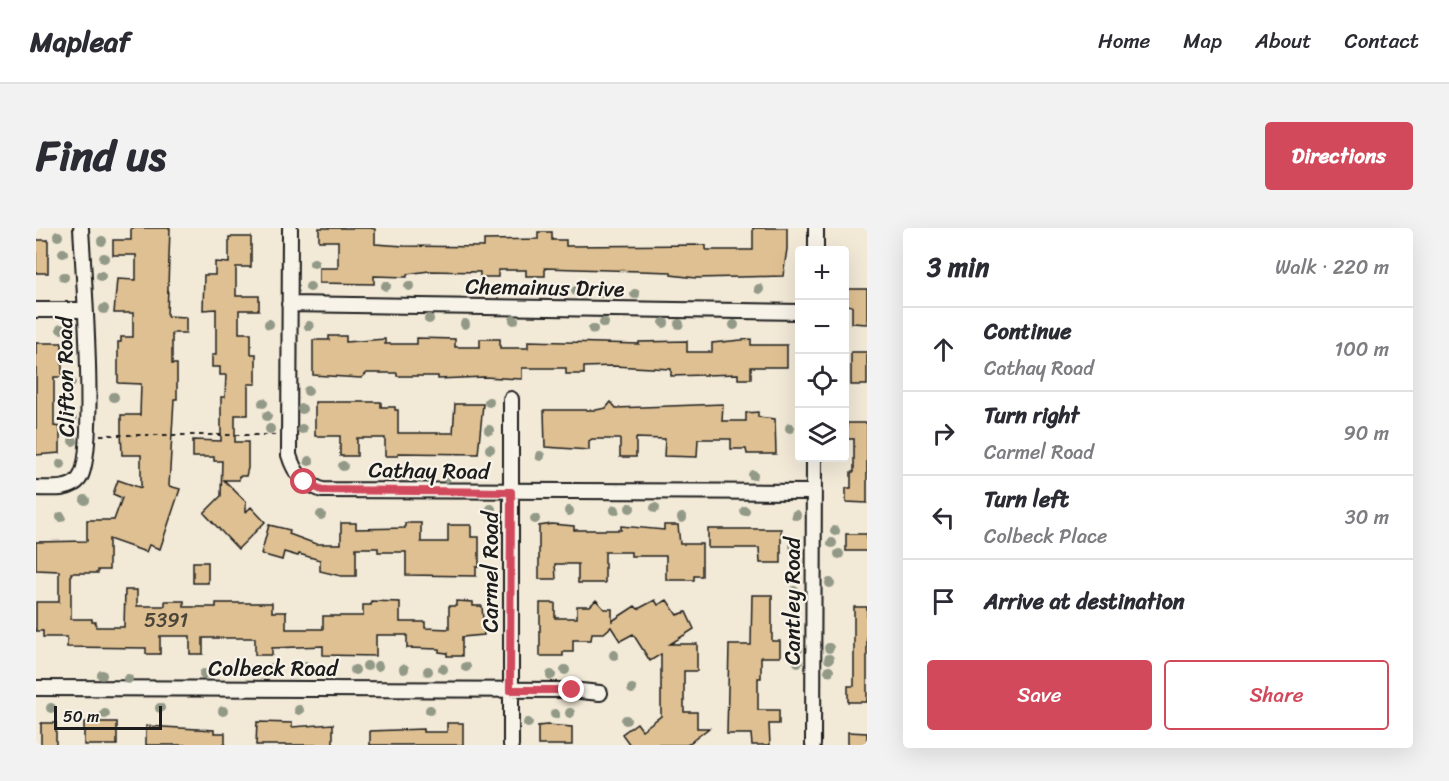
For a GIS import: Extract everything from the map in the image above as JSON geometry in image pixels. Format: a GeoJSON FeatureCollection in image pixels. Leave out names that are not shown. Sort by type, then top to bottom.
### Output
{"type":"FeatureCollection","features":[{"type":"Feature","properties":{"kind":"street","name":"Clifton Road"},"geometry":{"type":"LineString","coordinates":[[36,488],[63,487],[77,481],[84,469],[88,435],[81,228]]}},
{"type":"Feature","properties":{"kind":"street","name":"Cathay Road"},"geometry":{"type":"LineString","coordinates":[[290,228],[290,454],[293,468],[304,482],[322,490],[813,492]]}},
{"type":"Feature","properties":{"kind":"street"},"geometry":{"type":"LineString","coordinates":[[816,228],[816,246]]}},
{"type":"Feature","properties":{"kind":"street","name":"Chemainus Drive"},"geometry":{"type":"LineString","coordinates":[[290,304],[795,312]]}},
{"type":"Feature","properties":{"kind":"street"},"geometry":{"type":"LineString","coordinates":[[36,310],[85,310]]}},
{"type":"Feature","properties":{"kind":"street","name":"Carmel Road"},"geometry":{"type":"LineString","coordinates":[[510,745],[511,399]]}},
{"type":"Feature","properties":{"kind":"street","name":"Cantley Road"},"geometry":{"type":"LineString","coordinates":[[813,745],[814,462]]}},
{"type":"Feature","properties":{"kind":"street","name":"Colbeck Road"},"geometry":{"type":"LineString","coordinates":[[36,688],[510,690],[600,693]]}},
{"type":"Feature","properties":{"kind":"path"},"geometry":{"type":"LineString","coordinates":[[88,435],[290,435]]}},
{"type":"Feature","properties":{"kind":"building"},"geometry":{"type":"Polygon","coordinates":[[[131,228],[170,228],[167,316],[186,317],[186,333],[172,333],[172,364],[177,364],[177,399],[174,399],[169,486],[180,489],[160,549],[149,545],[146,552],[109,539],[109,570],[98,570],[98,573],[71,573],[71,619],[92,619],[92,622],[96,622],[96,627],[124,627],[125,590],[137,590],[137,606],[165,606],[165,601],[184,601],[184,607],[216,607],[216,603],[272,603],[272,612],[286,612],[286,629],[323,629],[323,616],[363,616],[363,605],[371,605],[371,601],[400,602],[400,622],[425,622],[425,628],[449,629],[449,606],[456,606],[456,601],[473,602],[473,606],[482,606],[484,635],[462,637],[462,656],[447,656],[447,653],[439,652],[439,649],[407,648],[407,635],[376,635],[376,656],[323,655],[323,646],[272,648],[272,655],[255,655],[255,638],[203,638],[203,654],[190,654],[190,636],[160,636],[160,654],[146,654],[146,648],[67,647],[67,637],[43,637],[43,631],[36,631],[36,602],[59,602],[59,571],[36,570],[36,542],[87,541],[87,520],[114,520],[122,498],[113,494],[118,480],[141,488],[141,455],[122,455],[121,415],[140,415],[141,384],[118,383],[118,342],[121,342],[121,337],[133,337],[133,313],[114,313],[117,279],[136,280],[136,255],[113,255],[113,240],[131,240],[131,228]]]}},
{"type":"Feature","properties":{"kind":"building"},"geometry":{"type":"Polygon","coordinates":[[[319,228],[375,229],[375,244],[404,246],[484,247],[484,240],[538,239],[538,232],[552,232],[552,240],[566,240],[566,246],[706,245],[706,250],[753,250],[753,228],[787,228],[787,249],[783,276],[696,278],[671,275],[671,272],[545,268],[545,276],[526,276],[526,270],[498,270],[498,277],[480,277],[480,272],[429,271],[407,274],[407,277],[374,276],[374,284],[319,283],[319,268],[338,268],[338,241],[319,241],[319,228]]]}},
{"type":"Feature","properties":{"kind":"building"},"geometry":{"type":"Polygon","coordinates":[[[229,237],[251,237],[251,267],[236,267],[236,296],[259,296],[259,310],[239,310],[239,333],[251,333],[251,354],[256,354],[256,384],[248,384],[248,415],[235,415],[235,442],[248,442],[248,468],[246,476],[239,476],[239,480],[224,480],[246,502],[246,512],[251,507],[265,522],[238,549],[204,513],[221,496],[222,461],[214,461],[214,457],[193,457],[193,440],[221,441],[221,397],[225,397],[226,375],[220,375],[220,367],[212,367],[212,355],[216,355],[216,309],[203,310],[204,275],[215,275],[215,262],[229,263],[229,237]]]}},
{"type":"Feature","properties":{"kind":"building"},"geometry":{"type":"Polygon","coordinates":[[[36,240],[48,240],[48,273],[36,273],[36,240]]]}},
{"type":"Feature","properties":{"kind":"building"},"geometry":{"type":"Polygon","coordinates":[[[849,289],[867,289],[867,324],[852,323],[852,306],[849,305],[849,289]]]}},
{"type":"Feature","properties":{"kind":"building"},"geometry":{"type":"Polygon","coordinates":[[[329,336],[346,336],[346,342],[385,339],[385,344],[417,344],[417,338],[455,339],[455,347],[480,347],[480,339],[500,339],[500,348],[528,348],[528,341],[639,344],[639,342],[687,341],[687,352],[712,352],[712,343],[751,339],[751,345],[787,345],[787,367],[751,367],[751,379],[738,379],[738,374],[671,376],[671,369],[613,366],[584,367],[584,374],[566,374],[566,368],[522,368],[522,379],[484,377],[438,379],[438,376],[397,376],[397,373],[367,373],[361,378],[313,375],[313,340],[329,340],[329,336]]]}},
{"type":"Feature","properties":{"kind":"building"},"geometry":{"type":"Polygon","coordinates":[[[36,343],[62,343],[62,377],[54,377],[54,426],[60,427],[60,453],[36,455],[36,343]]]}},
{"type":"Feature","properties":{"kind":"building"},"geometry":{"type":"Polygon","coordinates":[[[851,352],[867,352],[867,385],[851,385],[851,352]]]}},
{"type":"Feature","properties":{"kind":"building"},"geometry":{"type":"Polygon","coordinates":[[[315,402],[381,402],[381,407],[395,407],[395,410],[398,410],[398,433],[453,433],[455,404],[483,404],[478,454],[398,453],[398,456],[385,456],[385,438],[357,438],[357,456],[340,456],[340,436],[315,436],[315,402]]]}},
{"type":"Feature","properties":{"kind":"building"},"geometry":{"type":"Polygon","coordinates":[[[611,402],[616,408],[723,404],[722,421],[746,421],[746,413],[758,412],[758,417],[775,419],[776,454],[747,454],[746,449],[731,449],[731,439],[698,439],[697,457],[664,456],[665,439],[636,438],[636,457],[620,457],[620,439],[592,439],[589,441],[589,450],[545,447],[544,410],[596,410],[606,408],[611,402]]]}},
{"type":"Feature","properties":{"kind":"building"},"geometry":{"type":"Polygon","coordinates":[[[849,423],[867,423],[867,503],[846,502],[846,488],[851,488],[851,472],[854,472],[854,439],[849,439],[849,423]]]}},
{"type":"Feature","properties":{"kind":"building"},"geometry":{"type":"Polygon","coordinates":[[[341,523],[356,523],[356,529],[405,528],[405,523],[421,523],[421,542],[448,542],[448,525],[471,525],[471,537],[479,537],[479,567],[476,567],[476,576],[406,575],[406,552],[378,552],[378,548],[356,548],[356,576],[341,576],[320,571],[320,560],[299,554],[298,556],[284,552],[282,560],[261,554],[269,525],[290,530],[289,534],[316,544],[341,544],[341,523]]]}},
{"type":"Feature","properties":{"kind":"building"},"geometry":{"type":"Polygon","coordinates":[[[552,524],[574,526],[574,530],[621,530],[621,526],[664,530],[664,525],[678,525],[680,544],[702,544],[702,576],[694,576],[694,580],[666,580],[666,556],[631,556],[631,552],[605,552],[605,583],[578,583],[578,564],[555,564],[556,579],[539,579],[539,526],[552,524]]]}},
{"type":"Feature","properties":{"kind":"building"},"geometry":{"type":"Polygon","coordinates":[[[708,529],[781,529],[781,563],[760,563],[759,548],[708,548],[708,529]]]}},
{"type":"Feature","properties":{"kind":"building"},"geometry":{"type":"Polygon","coordinates":[[[846,534],[867,534],[867,551],[846,551],[846,534]]]}},
{"type":"Feature","properties":{"kind":"building"},"geometry":{"type":"Polygon","coordinates":[[[193,562],[208,562],[208,583],[193,583],[193,562]]]}},
{"type":"Feature","properties":{"kind":"building"},"geometry":{"type":"Polygon","coordinates":[[[752,595],[772,595],[772,641],[780,641],[780,657],[761,657],[761,678],[758,678],[758,710],[779,710],[779,724],[769,724],[770,745],[752,745],[751,734],[727,734],[729,645],[751,645],[752,595]]]}},
{"type":"Feature","properties":{"kind":"building"},"geometry":{"type":"Polygon","coordinates":[[[596,600],[604,609],[612,609],[612,621],[635,606],[638,609],[655,600],[658,605],[667,600],[677,615],[686,612],[694,629],[670,644],[697,644],[697,671],[684,671],[684,712],[697,712],[697,728],[709,728],[687,745],[630,745],[622,734],[637,723],[642,730],[661,716],[661,654],[650,661],[633,634],[620,641],[611,627],[604,633],[592,633],[591,640],[573,640],[573,652],[563,652],[563,656],[540,656],[540,603],[555,603],[555,618],[577,618],[577,606],[590,606],[596,600]]]}},
{"type":"Feature","properties":{"kind":"building"},"geometry":{"type":"Polygon","coordinates":[[[854,607],[867,607],[867,702],[848,702],[848,686],[854,686],[854,607]]]}},
{"type":"Feature","properties":{"kind":"building"},"geometry":{"type":"Polygon","coordinates":[[[84,722],[117,722],[117,745],[84,745],[84,722]]]}},
{"type":"Feature","properties":{"kind":"building"},"geometry":{"type":"Polygon","coordinates":[[[257,722],[292,723],[292,727],[333,724],[333,745],[256,745],[257,722]]]}},
{"type":"Feature","properties":{"kind":"building"},"geometry":{"type":"Polygon","coordinates":[[[41,723],[56,723],[56,745],[41,745],[41,723]]]}},
{"type":"Feature","properties":{"kind":"building"},"geometry":{"type":"Polygon","coordinates":[[[447,723],[463,723],[463,745],[370,745],[370,731],[423,729],[423,732],[447,732],[447,723]]]}},
{"type":"Feature","properties":{"kind":"building"},"geometry":{"type":"Polygon","coordinates":[[[146,726],[214,730],[214,733],[225,733],[225,745],[146,745],[146,726]]]}},
{"type":"Feature","properties":{"kind":"building"},"geometry":{"type":"Polygon","coordinates":[[[538,726],[572,727],[572,745],[538,745],[538,726]]]}},
{"type":"Feature","properties":{"kind":"building"},"geometry":{"type":"Polygon","coordinates":[[[848,732],[867,733],[867,745],[848,745],[848,732]]]}},
{"type":"Feature","properties":{"kind":"route"},"geometry":{"type":"LineString","coordinates":[[304,482],[322,490],[511,492],[510,690],[572,690]]}}]}
